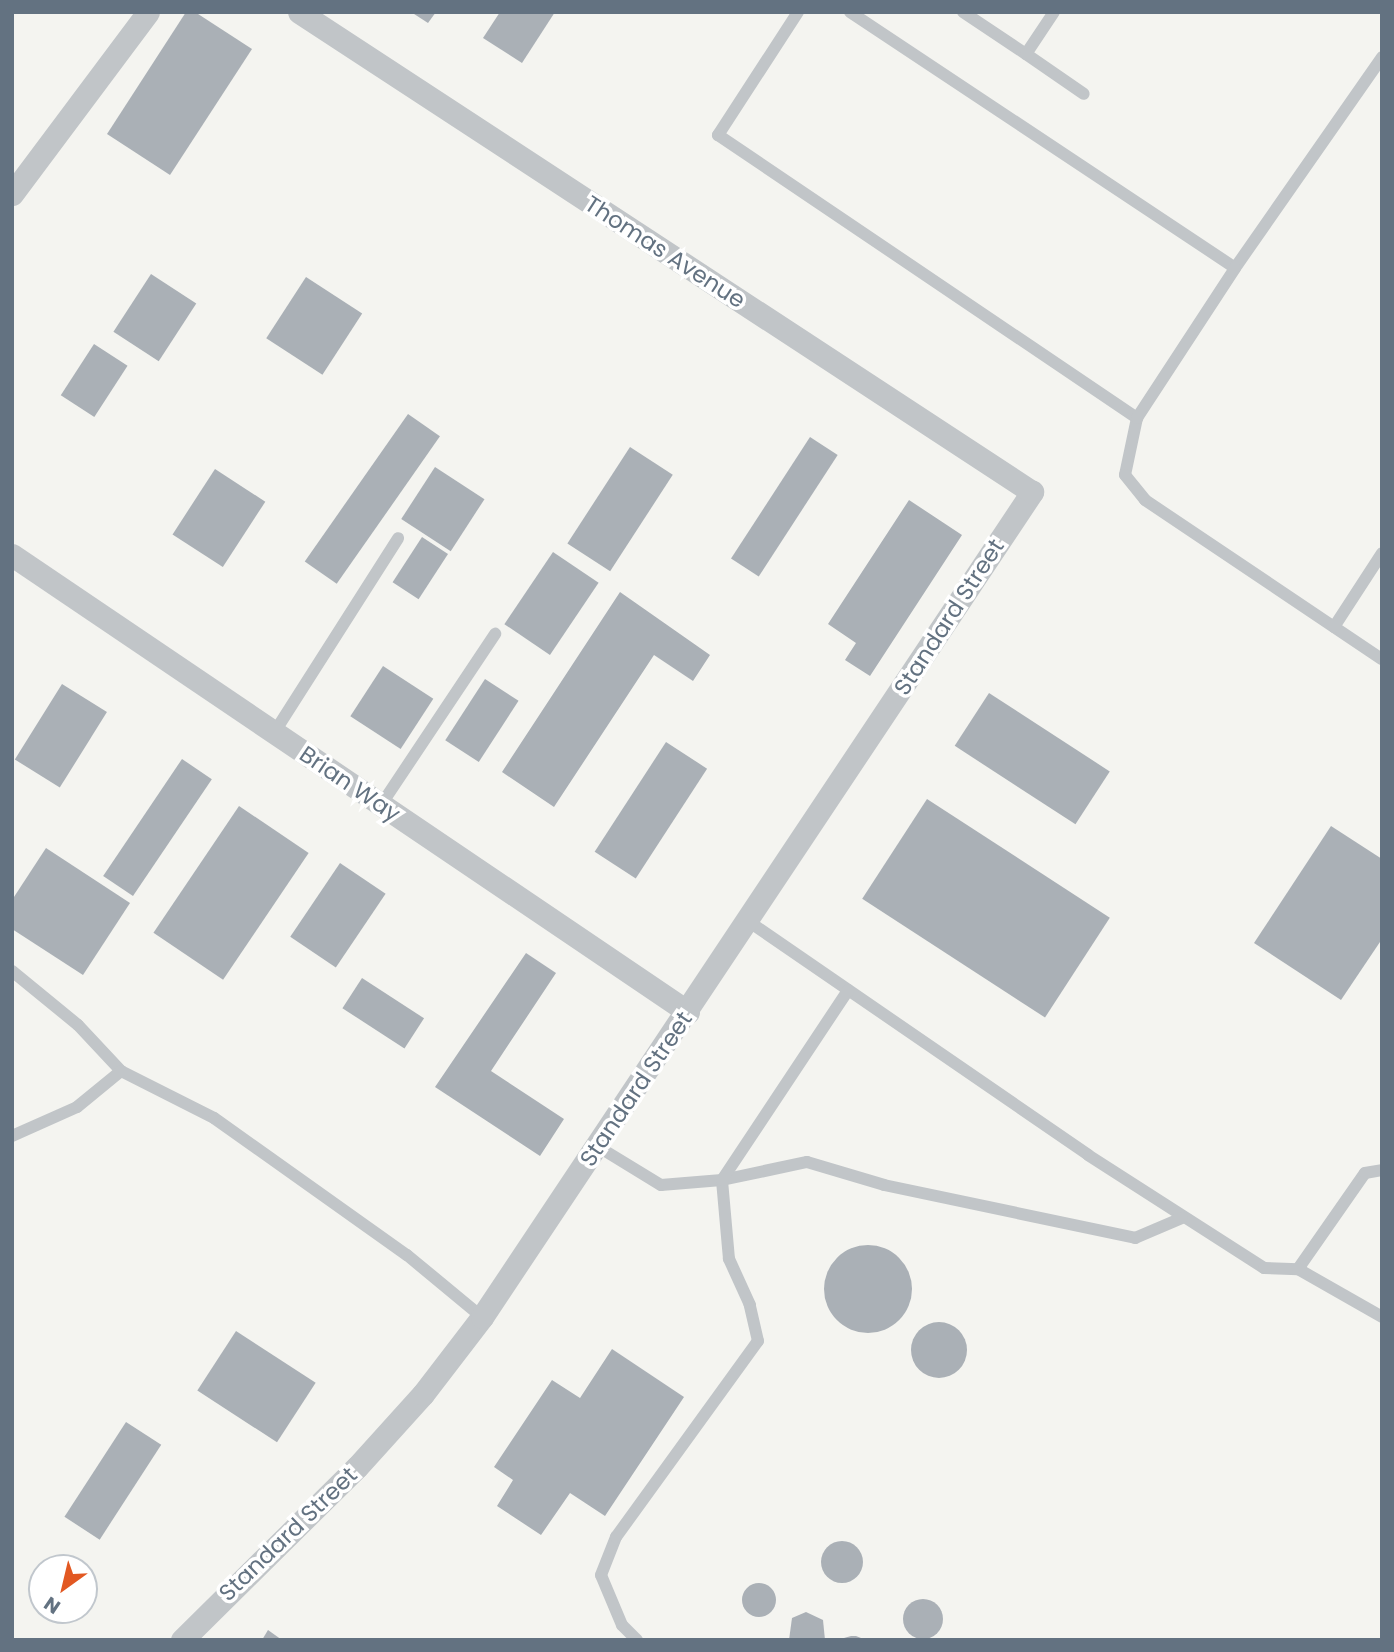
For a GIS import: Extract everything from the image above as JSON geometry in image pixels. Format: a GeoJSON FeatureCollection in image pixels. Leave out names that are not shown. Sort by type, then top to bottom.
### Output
{"type":"FeatureCollection","features":[{"type":"Feature","properties":{"kind":"street"},"geometry":{"type":"LineString","coordinates":[[12,194],[148,12]]}},
{"type":"Feature","properties":{"kind":"street","name":"Thomas Avenue"},"geometry":{"type":"LineString","coordinates":[[299,12],[1032,492]]}},
{"type":"Feature","properties":{"kind":"street","name":"Standard Street"},"geometry":{"type":"LineString","coordinates":[[182,1640],[357,1467],[423,1394],[482,1317],[688,1012],[1032,492]]}},
{"type":"Feature","properties":{"kind":"street","name":"Brian Way"},"geometry":{"type":"LineString","coordinates":[[12,555],[688,1012]]}},
{"type":"Feature","properties":{"kind":"lane"},"geometry":{"type":"LineString","coordinates":[[798,12],[718,135],[1137,418]]}},
{"type":"Feature","properties":{"kind":"lane"},"geometry":{"type":"LineString","coordinates":[[850,12],[1235,268]]}},
{"type":"Feature","properties":{"kind":"lane"},"geometry":{"type":"LineString","coordinates":[[962,12],[1084,94]]}},
{"type":"Feature","properties":{"kind":"lane"},"geometry":{"type":"LineString","coordinates":[[1026,54],[1048,14]]}},
{"type":"Feature","properties":{"kind":"lane"},"geometry":{"type":"LineString","coordinates":[[1382,57],[1235,268],[1137,418],[1125,475],[1145,500],[1382,659]]}},
{"type":"Feature","properties":{"kind":"lane"},"geometry":{"type":"LineString","coordinates":[[274,733],[398,538]]}},
{"type":"Feature","properties":{"kind":"lane"},"geometry":{"type":"LineString","coordinates":[[1334,627],[1382,553]]}},
{"type":"Feature","properties":{"kind":"lane"},"geometry":{"type":"LineString","coordinates":[[381,805],[495,634]]}},
{"type":"Feature","properties":{"kind":"lane"},"geometry":{"type":"LineString","coordinates":[[748,921],[1182,1218],[1264,1268],[1298,1269],[1382,1317]]}},
{"type":"Feature","properties":{"kind":"lane"},"geometry":{"type":"LineString","coordinates":[[12,971],[78,1025],[121,1071],[214,1118],[407,1255],[482,1317]]}},
{"type":"Feature","properties":{"kind":"lane"},"geometry":{"type":"LineString","coordinates":[[637,1640],[622,1625],[601,1575],[616,1537],[758,1340],[750,1305],[729,1259],[722,1180],[848,990]]}},
{"type":"Feature","properties":{"kind":"lane"},"geometry":{"type":"LineString","coordinates":[[12,1136],[77,1107],[121,1071]]}},
{"type":"Feature","properties":{"kind":"lane"},"geometry":{"type":"LineString","coordinates":[[597,1146],[661,1185],[722,1180],[807,1162],[884,1185],[1135,1238],[1182,1218]]}},
{"type":"Feature","properties":{"kind":"lane"},"geometry":{"type":"LineString","coordinates":[[1298,1269],[1365,1173],[1382,1170]]}},
{"type":"Feature","properties":{"kind":"building"},"geometry":{"type":"Polygon","coordinates":[[[186,12],[195,12],[252,49],[170,175],[107,134],[186,12]]]}},
{"type":"Feature","properties":{"kind":"building"},"geometry":{"type":"Polygon","coordinates":[[[411,12],[436,12],[428,23],[411,12]]]}},
{"type":"Feature","properties":{"kind":"building"},"geometry":{"type":"Polygon","coordinates":[[[500,12],[555,12],[522,63],[483,38],[500,12]]]}},
{"type":"Feature","properties":{"kind":"building"},"geometry":{"type":"Polygon","coordinates":[[[151,274],[196,303],[159,361],[113,332],[151,274]]]}},
{"type":"Feature","properties":{"kind":"building"},"geometry":{"type":"Polygon","coordinates":[[[306,277],[362,313],[322,375],[266,338],[306,277]]]}},
{"type":"Feature","properties":{"kind":"building"},"geometry":{"type":"Polygon","coordinates":[[[94,344],[128,366],[94,417],[61,395],[94,344]]]}},
{"type":"Feature","properties":{"kind":"building"},"geometry":{"type":"Polygon","coordinates":[[[408,414],[440,436],[337,584],[305,561],[408,414]]]}},
{"type":"Feature","properties":{"kind":"building"},"geometry":{"type":"Polygon","coordinates":[[[810,437],[838,455],[759,577],[731,559],[810,437]]]}},
{"type":"Feature","properties":{"kind":"building"},"geometry":{"type":"Polygon","coordinates":[[[630,447],[673,475],[610,571],[567,543],[630,447]]]}},
{"type":"Feature","properties":{"kind":"building"},"geometry":{"type":"Polygon","coordinates":[[[435,467],[484,499],[451,551],[401,519],[435,467]]]}},
{"type":"Feature","properties":{"kind":"building"},"geometry":{"type":"Polygon","coordinates":[[[215,469],[265,502],[223,567],[173,534],[215,469]]]}},
{"type":"Feature","properties":{"kind":"building"},"geometry":{"type":"Polygon","coordinates":[[[909,500],[962,535],[870,676],[845,660],[856,643],[828,624],[909,500]]]}},
{"type":"Feature","properties":{"kind":"building"},"geometry":{"type":"Polygon","coordinates":[[[422,537],[448,554],[419,599],[393,582],[422,537]]]}},
{"type":"Feature","properties":{"kind":"building"},"geometry":{"type":"Polygon","coordinates":[[[553,552],[599,583],[550,655],[504,624],[553,552]]]}},
{"type":"Feature","properties":{"kind":"building"},"geometry":{"type":"Polygon","coordinates":[[[620,592],[710,655],[693,681],[654,655],[554,807],[502,772],[620,592]]]}},
{"type":"Feature","properties":{"kind":"building"},"geometry":{"type":"Polygon","coordinates":[[[383,666],[433,699],[401,749],[350,716],[383,666]]]}},
{"type":"Feature","properties":{"kind":"building"},"geometry":{"type":"Polygon","coordinates":[[[485,679],[519,701],[479,762],[445,740],[485,679]]]}},
{"type":"Feature","properties":{"kind":"building"},"geometry":{"type":"Polygon","coordinates":[[[62,684],[107,712],[60,788],[15,759],[62,684]]]}},
{"type":"Feature","properties":{"kind":"building"},"geometry":{"type":"Polygon","coordinates":[[[989,693],[1110,771],[1075,824],[955,746],[989,693]]]}},
{"type":"Feature","properties":{"kind":"building"},"geometry":{"type":"Polygon","coordinates":[[[666,742],[707,769],[636,879],[595,852],[666,742]]]}},
{"type":"Feature","properties":{"kind":"building"},"geometry":{"type":"Polygon","coordinates":[[[182,759],[212,779],[133,896],[103,876],[182,759]]]}},
{"type":"Feature","properties":{"kind":"building"},"geometry":{"type":"Polygon","coordinates":[[[927,799],[1110,918],[1045,1018],[862,899],[927,799]]]}},
{"type":"Feature","properties":{"kind":"building"},"geometry":{"type":"Polygon","coordinates":[[[239,806],[309,853],[223,980],[153,933],[239,806]]]}},
{"type":"Feature","properties":{"kind":"building"},"geometry":{"type":"Polygon","coordinates":[[[1331,826],[1382,859],[1382,939],[1341,1000],[1254,943],[1331,826]]]}},
{"type":"Feature","properties":{"kind":"building"},"geometry":{"type":"Polygon","coordinates":[[[46,848],[130,903],[83,975],[12,929],[12,900],[46,848]]]}},
{"type":"Feature","properties":{"kind":"building"},"geometry":{"type":"Polygon","coordinates":[[[340,863],[386,894],[336,968],[290,937],[340,863]]]}},
{"type":"Feature","properties":{"kind":"building"},"geometry":{"type":"Polygon","coordinates":[[[526,953],[556,973],[491,1071],[564,1119],[540,1156],[435,1087],[526,953]]]}},
{"type":"Feature","properties":{"kind":"building"},"geometry":{"type":"Polygon","coordinates":[[[362,978],[424,1018],[404,1048],[342,1008],[362,978]]]}},
{"type":"Feature","properties":{"kind":"building"},"geometry":{"type":"Polygon","coordinates":[[[868,1245],[885,1248],[899,1258],[909,1272],[912,1289],[909,1306],[899,1320],[885,1330],[868,1333],[851,1330],[837,1320],[827,1306],[824,1289],[827,1272],[837,1258],[851,1248],[868,1245]]]}},
{"type":"Feature","properties":{"kind":"building"},"geometry":{"type":"Polygon","coordinates":[[[934,1322],[944,1322],[959,1330],[965,1339],[965,1361],[959,1370],[944,1378],[934,1378],[916,1366],[911,1355],[911,1345],[923,1327],[934,1322]]]}},
{"type":"Feature","properties":{"kind":"building"},"geometry":{"type":"Polygon","coordinates":[[[236,1331],[316,1383],[277,1442],[197,1391],[236,1331]]]}},
{"type":"Feature","properties":{"kind":"building"},"geometry":{"type":"Polygon","coordinates":[[[612,1349],[684,1397],[605,1516],[570,1493],[541,1535],[497,1506],[513,1480],[494,1467],[552,1380],[580,1398],[612,1349]]]}},
{"type":"Feature","properties":{"kind":"building"},"geometry":{"type":"Polygon","coordinates":[[[126,1422],[161,1445],[100,1540],[64,1517],[126,1422]]]}},
{"type":"Feature","properties":{"kind":"building"},"geometry":{"type":"Polygon","coordinates":[[[842,1541],[857,1547],[863,1562],[857,1577],[842,1583],[827,1577],[821,1562],[827,1547],[842,1541]]]}},
{"type":"Feature","properties":{"kind":"building"},"geometry":{"type":"Polygon","coordinates":[[[759,1583],[771,1588],[776,1600],[771,1612],[759,1617],[747,1612],[742,1600],[747,1588],[759,1583]]]}},
{"type":"Feature","properties":{"kind":"building"},"geometry":{"type":"Polygon","coordinates":[[[923,1599],[937,1605],[943,1619],[937,1633],[923,1639],[909,1633],[903,1619],[909,1605],[923,1599]]]}},
{"type":"Feature","properties":{"kind":"building"},"geometry":{"type":"Polygon","coordinates":[[[806,1612],[823,1620],[825,1640],[789,1640],[792,1618],[806,1612]]]}},
{"type":"Feature","properties":{"kind":"building"},"geometry":{"type":"Polygon","coordinates":[[[268,1630],[282,1640],[262,1640],[268,1630]]]}},
{"type":"Feature","properties":{"kind":"building"},"geometry":{"type":"Polygon","coordinates":[[[856,1636],[866,1640],[837,1640],[856,1636]]]}}]}
